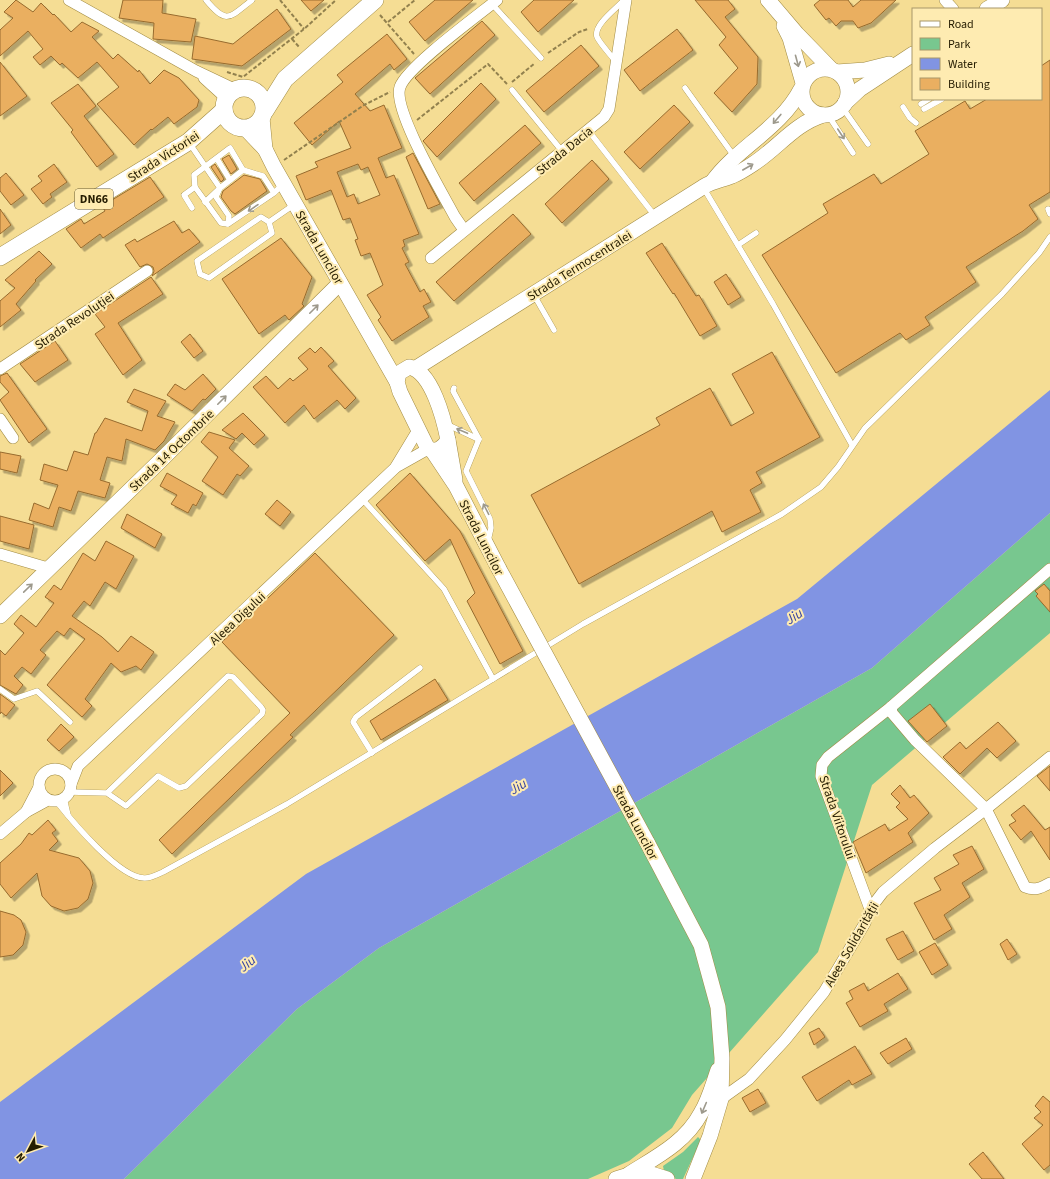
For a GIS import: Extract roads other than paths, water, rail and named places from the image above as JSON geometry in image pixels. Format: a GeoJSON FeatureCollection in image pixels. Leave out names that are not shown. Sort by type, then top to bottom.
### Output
{"type":"FeatureCollection","features":[{"type":"Feature","properties":{"kind":"main road","name":"Strada Victoriei"},"geometry":{"type":"LineString","coordinates":[[0,257],[188,142],[233,102],[284,78],[375,0]]}},
{"type":"Feature","properties":{"kind":"main road"},"geometry":{"type":"LineString","coordinates":[[768,0],[797,34],[834,71],[843,77],[848,90],[843,105]]}},
{"type":"Feature","properties":{"kind":"main road"},"geometry":{"type":"LineString","coordinates":[[768,0],[790,38],[802,86],[805,105],[810,110],[826,115],[843,105],[860,88],[907,58]]}},
{"type":"Feature","properties":{"kind":"main road"},"geometry":{"type":"LineString","coordinates":[[989,8],[1002,0]]}},
{"type":"Feature","properties":{"kind":"main road"},"geometry":{"type":"LineString","coordinates":[[802,86],[811,72],[817,69],[834,71],[865,70],[907,58]]}},
{"type":"Feature","properties":{"kind":"main road","name":"Strada Victoriei"},"geometry":{"type":"LineString","coordinates":[[263,115],[284,78]]}},
{"type":"Feature","properties":{"kind":"main road","name":"Strada Termocentralei"},"geometry":{"type":"LineString","coordinates":[[708,184],[723,168],[771,126],[796,99],[802,86]]}},
{"type":"Feature","properties":{"kind":"main road"},"geometry":{"type":"LineString","coordinates":[[262,98],[263,115],[253,127],[246,129],[233,126],[233,102],[262,98]]}},
{"type":"Feature","properties":{"kind":"main road","name":"Strada Luncilor"},"geometry":{"type":"LineString","coordinates":[[263,115],[265,149]]}},
{"type":"Feature","properties":{"kind":"main road","name":"Strada Termocentralei"},"geometry":{"type":"LineString","coordinates":[[410,368],[445,349],[708,184],[732,176],[754,163],[809,119],[826,115]]}},
{"type":"Feature","properties":{"kind":"main road","name":"Strada Luncilor"},"geometry":{"type":"LineString","coordinates":[[246,129],[265,149],[274,167],[279,189],[295,204],[397,382],[418,430],[430,450],[456,486],[487,547],[647,842],[701,945],[718,1007],[722,1058],[722,1099],[710,1136],[693,1179]]}},
{"type":"Feature","properties":{"kind":"main road","name":"Strada 14 Octombrie"},"geometry":{"type":"LineString","coordinates":[[0,616],[160,461],[340,283]]}},
{"type":"Feature","properties":{"kind":"main road","name":"Strada Luncilor"},"geometry":{"type":"LineString","coordinates":[[376,344],[425,378],[432,390],[445,424],[456,486]]}},
{"type":"Feature","properties":{"kind":"main road"},"geometry":{"type":"LineString","coordinates":[[432,390],[432,374],[445,349]]}},
{"type":"Feature","properties":{"kind":"main road"},"geometry":{"type":"LineString","coordinates":[[397,382],[399,373],[410,368]]}},
{"type":"Feature","properties":{"kind":"main road"},"geometry":{"type":"LineString","coordinates":[[430,450],[441,449],[448,440]]}},
{"type":"Feature","properties":{"kind":"main road"},"geometry":{"type":"LineString","coordinates":[[623,1176],[676,1144],[689,1132],[702,1113],[722,1058]]}},
{"type":"Feature","properties":{"kind":"main road"},"geometry":{"type":"LineString","coordinates":[[623,1176],[642,1171],[667,1179]]}},
{"type":"Feature","properties":{"kind":"street"},"geometry":{"type":"LineString","coordinates":[[69,0],[196,71],[233,102]]}},
{"type":"Feature","properties":{"kind":"street","name":"Strada Dacia"},"geometry":{"type":"LineString","coordinates":[[431,258],[604,117],[609,109],[625,0]]}},
{"type":"Feature","properties":{"kind":"street"},"geometry":{"type":"LineString","coordinates":[[945,0],[951,8]]}},
{"type":"Feature","properties":{"kind":"street"},"geometry":{"type":"LineString","coordinates":[[464,230],[455,217],[408,126],[400,104],[400,88],[406,77],[421,62],[495,2]]}},
{"type":"Feature","properties":{"kind":"street","name":"Strada Revoluției"},"geometry":{"type":"LineString","coordinates":[[0,370],[147,271]]}},
{"type":"Feature","properties":{"kind":"street"},"geometry":{"type":"LineString","coordinates":[[0,420],[13,438]]}},
{"type":"Feature","properties":{"kind":"street","name":"Aleea Digului"},"geometry":{"type":"LineString","coordinates":[[62,795],[78,766],[363,500],[395,468],[418,430]]}},
{"type":"Feature","properties":{"kind":"street","name":"Aleea Digului"},"geometry":{"type":"LineString","coordinates":[[395,468],[430,450]]}},
{"type":"Feature","properties":{"kind":"street"},"geometry":{"type":"LineString","coordinates":[[0,554],[48,568]]}},
{"type":"Feature","properties":{"kind":"street","name":"Strada Viitorului"},"geometry":{"type":"LineString","coordinates":[[870,909],[821,776],[822,765],[828,757],[891,707],[1050,569]]}},
{"type":"Feature","properties":{"kind":"street"},"geometry":{"type":"LineString","coordinates":[[891,707],[892,713],[915,740],[986,809],[1025,887],[1032,890],[1041,888],[1050,883]]}},
{"type":"Feature","properties":{"kind":"street","name":"Aleea Solidarității"},"geometry":{"type":"LineString","coordinates":[[722,1099],[749,1079],[786,1040],[824,992],[865,923],[870,909],[883,892],[935,848],[1050,758]]}},
{"type":"Feature","properties":{"kind":"street"},"geometry":{"type":"LineString","coordinates":[[26,812],[39,787],[40,778],[45,772],[53,769],[78,766]]}},
{"type":"Feature","properties":{"kind":"street"},"geometry":{"type":"LineString","coordinates":[[0,834],[26,812],[62,795],[68,776],[62,770],[53,769]]}},
{"type":"Feature","properties":{"kind":"street"},"geometry":{"type":"LineString","coordinates":[[39,787],[42,795],[62,795]]}},
{"type":"Feature","properties":{"kind":"lane"},"geometry":{"type":"LineString","coordinates":[[206,0],[218,14],[224,16],[235,14],[252,0]]}},
{"type":"Feature","properties":{"kind":"lane"},"geometry":{"type":"LineString","coordinates":[[616,63],[597,36],[597,29],[625,0]]}},
{"type":"Feature","properties":{"kind":"lane"},"geometry":{"type":"LineString","coordinates":[[495,2],[541,58]]}},
{"type":"Feature","properties":{"kind":"lane"},"geometry":{"type":"LineString","coordinates":[[685,88],[735,157]]}},
{"type":"Feature","properties":{"kind":"lane"},"geometry":{"type":"LineString","coordinates":[[512,90],[562,151]]}},
{"type":"Feature","properties":{"kind":"lane"},"geometry":{"type":"LineString","coordinates":[[928,100],[923,107],[940,100]]}},
{"type":"Feature","properties":{"kind":"lane"},"geometry":{"type":"LineString","coordinates":[[843,105],[868,144]]}},
{"type":"Feature","properties":{"kind":"lane"},"geometry":{"type":"LineString","coordinates":[[903,107],[916,124]]}},
{"type":"Feature","properties":{"kind":"lane"},"geometry":{"type":"LineString","coordinates":[[826,115],[853,153]]}},
{"type":"Feature","properties":{"kind":"lane"},"geometry":{"type":"LineString","coordinates":[[588,130],[656,216]]}},
{"type":"Feature","properties":{"kind":"lane"},"geometry":{"type":"LineString","coordinates":[[188,142],[220,188]]}},
{"type":"Feature","properties":{"kind":"lane"},"geometry":{"type":"LineString","coordinates":[[230,148],[243,170],[263,176],[279,189],[228,224],[221,223],[195,188],[194,175],[206,166],[230,148]]}},
{"type":"Feature","properties":{"kind":"lane"},"geometry":{"type":"LineString","coordinates":[[217,159],[230,180]]}},
{"type":"Feature","properties":{"kind":"lane"},"geometry":{"type":"LineString","coordinates":[[205,202],[243,170]]}},
{"type":"Feature","properties":{"kind":"lane"},"geometry":{"type":"LineString","coordinates":[[708,184],[738,245],[852,445]]}},
{"type":"Feature","properties":{"kind":"lane"},"geometry":{"type":"LineString","coordinates":[[192,208],[184,195],[195,188]]}},
{"type":"Feature","properties":{"kind":"lane"},"geometry":{"type":"LineString","coordinates":[[220,188],[216,197],[229,216],[228,224]]}},
{"type":"Feature","properties":{"kind":"lane"},"geometry":{"type":"LineString","coordinates":[[268,222],[295,204]]}},
{"type":"Feature","properties":{"kind":"lane"},"geometry":{"type":"LineString","coordinates":[[261,217],[268,222],[272,234],[209,278],[200,274],[197,261],[261,217]]}},
{"type":"Feature","properties":{"kind":"lane"},"geometry":{"type":"LineString","coordinates":[[738,245],[756,234]]}},
{"type":"Feature","properties":{"kind":"lane"},"geometry":{"type":"LineString","coordinates":[[107,793],[228,676],[233,677],[262,707],[262,714],[186,786],[179,788],[158,776],[126,806],[107,793],[62,795],[69,817],[112,862],[129,874],[145,878],[163,872],[287,804],[583,624],[782,514],[821,487],[838,467],[852,445],[870,423],[1002,294],[1039,253],[1050,237]]}},
{"type":"Feature","properties":{"kind":"lane"},"geometry":{"type":"LineString","coordinates":[[533,293],[554,330]]}},
{"type":"Feature","properties":{"kind":"lane"},"geometry":{"type":"LineString","coordinates":[[454,388],[453,391],[479,439]]}},
{"type":"Feature","properties":{"kind":"lane"},"geometry":{"type":"LineString","coordinates":[[445,424],[479,439]]}},
{"type":"Feature","properties":{"kind":"lane"},"geometry":{"type":"LineString","coordinates":[[479,439],[466,471],[490,519],[491,528],[487,547]]}},
{"type":"Feature","properties":{"kind":"lane"},"geometry":{"type":"LineString","coordinates":[[363,500],[444,588],[493,680]]}},
{"type":"Feature","properties":{"kind":"lane"},"geometry":{"type":"LineString","coordinates":[[372,753],[353,722],[356,717],[420,668]]}},
{"type":"Feature","properties":{"kind":"lane"},"geometry":{"type":"LineString","coordinates":[[0,689],[14,699],[37,691],[70,722]]}},
{"type":"Feature","properties":{"kind":"water","name":"Jiu"},"geometry":{"type":"Polygon","coordinates":[[[1050,390],[1050,513],[872,668],[379,948],[297,1009],[124,1179],[0,1179],[0,1102],[306,874],[797,599],[1050,390]]]}}]}
